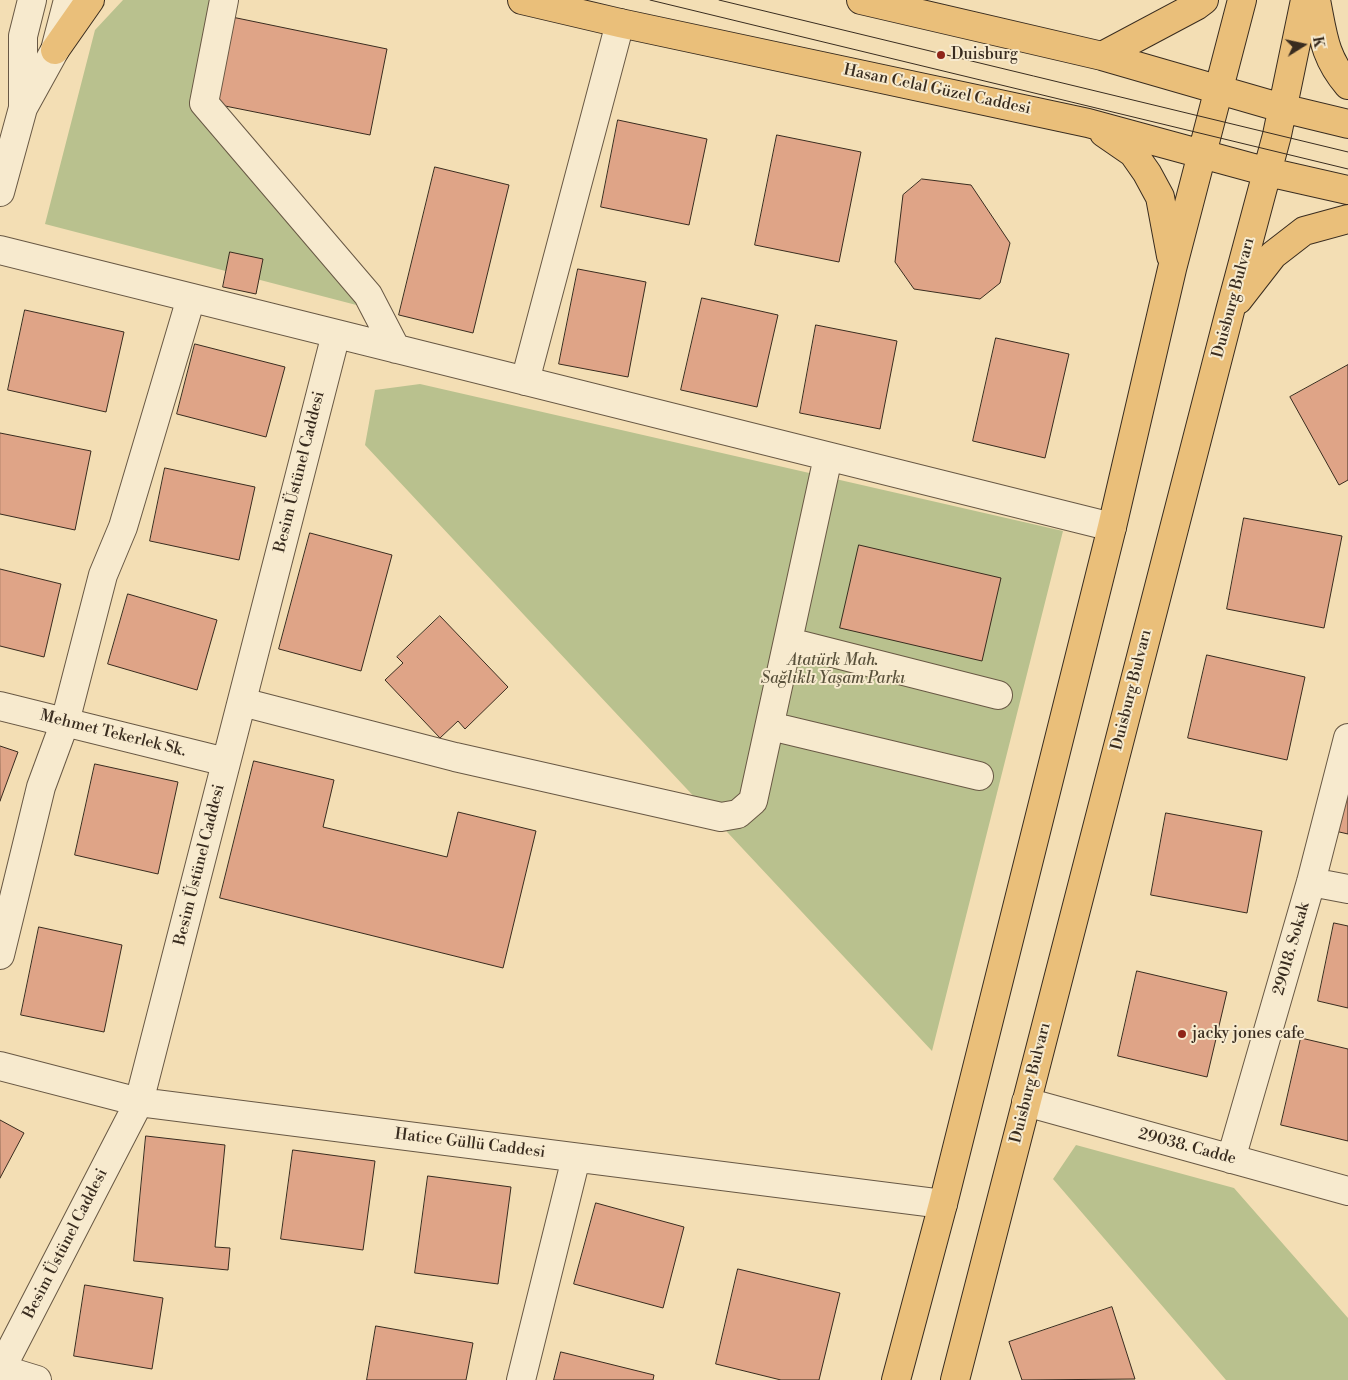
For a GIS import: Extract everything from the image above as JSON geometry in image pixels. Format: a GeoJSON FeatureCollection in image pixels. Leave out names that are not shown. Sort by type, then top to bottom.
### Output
{"type":"FeatureCollection","features":[{"type":"Feature","properties":{"kind":"main road"},"geometry":{"type":"LineString","coordinates":[[55,50],[90,0]]}},
{"type":"Feature","properties":{"kind":"main road","name":"Hasan Celal Güzel Caddesi"},"geometry":{"type":"LineString","coordinates":[[522,0],[620,23],[1088,123],[1268,172],[1348,190]]}},
{"type":"Feature","properties":{"kind":"main road"},"geometry":{"type":"LineString","coordinates":[[861,0],[1102,56],[1282,108],[1348,124]]}},
{"type":"Feature","properties":{"kind":"main road"},"geometry":{"type":"LineString","coordinates":[[1102,56],[1204,0]]}},
{"type":"Feature","properties":{"kind":"main road"},"geometry":{"type":"LineString","coordinates":[[896,1380],[944,1204],[1112,527],[1172,269],[1217,90],[1242,0]]}},
{"type":"Feature","properties":{"kind":"main road","name":"Duisburg Bulvarı"},"geometry":{"type":"LineString","coordinates":[[955,1380],[1230,311],[1268,172],[1305,0]]}},
{"type":"Feature","properties":{"kind":"main road"},"geometry":{"type":"LineString","coordinates":[[1316,0],[1327,52],[1339,75],[1348,85]]}},
{"type":"Feature","properties":{"kind":"main road"},"geometry":{"type":"LineString","coordinates":[[1088,123],[1133,153],[1147,173],[1160,197],[1172,269]]}},
{"type":"Feature","properties":{"kind":"main road"},"geometry":{"type":"LineString","coordinates":[[1230,311],[1273,255],[1304,231],[1348,219]]}},
{"type":"Feature","properties":{"kind":"street"},"geometry":{"type":"LineString","coordinates":[[23,108],[23,36],[32,0]]}},
{"type":"Feature","properties":{"kind":"street"},"geometry":{"type":"LineString","coordinates":[[0,192],[23,108],[55,50],[68,0]]}},
{"type":"Feature","properties":{"kind":"street"},"geometry":{"type":"LineString","coordinates":[[224,0],[204,103],[368,295],[396,349]]}},
{"type":"Feature","properties":{"kind":"street"},"geometry":{"type":"LineString","coordinates":[[525,381],[620,23]]}},
{"type":"Feature","properties":{"kind":"street"},"geometry":{"type":"LineString","coordinates":[[0,250],[1112,527]]}},
{"type":"Feature","properties":{"kind":"street"},"geometry":{"type":"LineString","coordinates":[[0,956],[41,787],[65,722],[104,575],[123,527],[191,298]]}},
{"type":"Feature","properties":{"kind":"street","name":"Besim Üstünel Caddesi"},"geometry":{"type":"LineString","coordinates":[[0,1370],[139,1102],[336,334]]}},
{"type":"Feature","properties":{"kind":"street"},"geometry":{"type":"LineString","coordinates":[[242,702],[456,757],[721,817],[738,814],[753,801],[828,456]]}},
{"type":"Feature","properties":{"kind":"street"},"geometry":{"type":"LineString","coordinates":[[789,642],[998,695]]}},
{"type":"Feature","properties":{"kind":"street","name":"Mehmet Tekerlek Sk."},"geometry":{"type":"LineString","coordinates":[[0,706],[226,762]]}},
{"type":"Feature","properties":{"kind":"street"},"geometry":{"type":"LineString","coordinates":[[770,726],[979,776]]}},
{"type":"Feature","properties":{"kind":"street","name":"29018. Sokak"},"geometry":{"type":"LineString","coordinates":[[1231,1158],[1311,882],[1348,738]]}},
{"type":"Feature","properties":{"kind":"street"},"geometry":{"type":"LineString","coordinates":[[1311,882],[1348,889]]}},
{"type":"Feature","properties":{"kind":"street","name":"Hatice Güllü Caddesi"},"geometry":{"type":"LineString","coordinates":[[0,1066],[139,1102],[944,1204]]}},
{"type":"Feature","properties":{"kind":"street","name":"29038. Cadde"},"geometry":{"type":"LineString","coordinates":[[1026,1102],[1348,1191]]}},
{"type":"Feature","properties":{"kind":"street"},"geometry":{"type":"LineString","coordinates":[[521,1380],[576,1158]]}},
{"type":"Feature","properties":{"kind":"street"},"geometry":{"type":"LineString","coordinates":[[0,1370],[37,1380]]}},
{"type":"Feature","properties":{"kind":"green space"},"geometry":{"type":"Polygon","coordinates":[[[123,0],[216,0],[194,95],[364,307],[45,224],[95,30],[123,0]]]}},
{"type":"Feature","properties":{"kind":"green space","name":"Atatürk Mah. Sağlıklı Yaşam Parkı"},"geometry":{"type":"Polygon","coordinates":[[[420,384],[1063,531],[932,1051],[365,445],[375,390],[420,384]]]}},
{"type":"Feature","properties":{"kind":"green space"},"geometry":{"type":"Polygon","coordinates":[[[1076,1145],[1234,1188],[1348,1318],[1348,1380],[1226,1380],[1053,1179],[1076,1145]]]}},
{"type":"Feature","properties":{"kind":"building"},"geometry":{"type":"Polygon","coordinates":[[[227,16],[387,49],[370,135],[210,103],[227,16]]]}},
{"type":"Feature","properties":{"kind":"building"},"geometry":{"type":"Polygon","coordinates":[[[618,120],[707,139],[689,225],[601,207],[618,120]]]}},
{"type":"Feature","properties":{"kind":"building"},"geometry":{"type":"Polygon","coordinates":[[[777,135],[861,152],[839,262],[755,245],[777,135]]]}},
{"type":"Feature","properties":{"kind":"building"},"geometry":{"type":"Polygon","coordinates":[[[435,167],[509,185],[473,333],[399,315],[435,167]]]}},
{"type":"Feature","properties":{"kind":"building"},"geometry":{"type":"Polygon","coordinates":[[[922,179],[971,185],[1010,243],[1000,283],[980,299],[914,289],[895,262],[903,195],[922,179]]]}},
{"type":"Feature","properties":{"kind":"building"},"geometry":{"type":"Polygon","coordinates":[[[230,252],[263,259],[256,294],[223,287],[230,252]]]}},
{"type":"Feature","properties":{"kind":"building"},"geometry":{"type":"Polygon","coordinates":[[[578,269],[646,282],[628,377],[559,364],[578,269]]]}},
{"type":"Feature","properties":{"kind":"building"},"geometry":{"type":"Polygon","coordinates":[[[702,298],[778,315],[757,407],[681,390],[702,298]]]}},
{"type":"Feature","properties":{"kind":"building"},"geometry":{"type":"Polygon","coordinates":[[[25,310],[124,332],[106,412],[8,390],[25,310]]]}},
{"type":"Feature","properties":{"kind":"building"},"geometry":{"type":"Polygon","coordinates":[[[816,325],[897,341],[880,429],[800,413],[816,325]]]}},
{"type":"Feature","properties":{"kind":"building"},"geometry":{"type":"Polygon","coordinates":[[[996,338],[1069,354],[1045,458],[973,441],[996,338]]]}},
{"type":"Feature","properties":{"kind":"building"},"geometry":{"type":"Polygon","coordinates":[[[195,344],[285,367],[266,437],[177,414],[195,344]]]}},
{"type":"Feature","properties":{"kind":"building"},"geometry":{"type":"Polygon","coordinates":[[[1348,365],[1348,480],[1339,485],[1290,397],[1348,365]]]}},
{"type":"Feature","properties":{"kind":"building"},"geometry":{"type":"Polygon","coordinates":[[[0,433],[91,451],[75,530],[0,514],[0,433]]]}},
{"type":"Feature","properties":{"kind":"building"},"geometry":{"type":"Polygon","coordinates":[[[165,468],[255,487],[239,560],[150,541],[165,468]]]}},
{"type":"Feature","properties":{"kind":"building"},"geometry":{"type":"Polygon","coordinates":[[[1244,518],[1342,536],[1324,628],[1227,609],[1244,518]]]}},
{"type":"Feature","properties":{"kind":"building"},"geometry":{"type":"Polygon","coordinates":[[[310,533],[392,555],[361,671],[279,649],[310,533]]]}},
{"type":"Feature","properties":{"kind":"building"},"geometry":{"type":"Polygon","coordinates":[[[859,545],[1001,578],[982,661],[840,628],[859,545]]]}},
{"type":"Feature","properties":{"kind":"building"},"geometry":{"type":"Polygon","coordinates":[[[0,569],[61,584],[44,657],[0,646],[0,569]]]}},
{"type":"Feature","properties":{"kind":"building"},"geometry":{"type":"Polygon","coordinates":[[[128,594],[217,620],[197,690],[108,664],[128,594]]]}},
{"type":"Feature","properties":{"kind":"building"},"geometry":{"type":"Polygon","coordinates":[[[440,616],[508,687],[465,729],[458,721],[440,738],[385,680],[403,663],[397,657],[440,616]]]}},
{"type":"Feature","properties":{"kind":"building"},"geometry":{"type":"Polygon","coordinates":[[[1207,655],[1305,677],[1287,760],[1188,738],[1207,655]]]}},
{"type":"Feature","properties":{"kind":"building"},"geometry":{"type":"Polygon","coordinates":[[[0,746],[18,752],[0,801],[0,746]]]}},
{"type":"Feature","properties":{"kind":"building"},"geometry":{"type":"Polygon","coordinates":[[[254,761],[334,780],[323,827],[447,857],[458,812],[536,831],[503,968],[220,898],[254,761]]]}},
{"type":"Feature","properties":{"kind":"building"},"geometry":{"type":"Polygon","coordinates":[[[95,764],[178,782],[158,874],[75,855],[95,764]]]}},
{"type":"Feature","properties":{"kind":"building"},"geometry":{"type":"Polygon","coordinates":[[[1348,792],[1348,834],[1335,831],[1348,792]]]}},
{"type":"Feature","properties":{"kind":"building"},"geometry":{"type":"Polygon","coordinates":[[[1166,813],[1262,831],[1247,913],[1151,895],[1166,813]]]}},
{"type":"Feature","properties":{"kind":"building"},"geometry":{"type":"Polygon","coordinates":[[[1334,923],[1348,926],[1348,1008],[1318,1001],[1334,923]]]}},
{"type":"Feature","properties":{"kind":"building"},"geometry":{"type":"Polygon","coordinates":[[[39,927],[122,945],[104,1032],[21,1015],[39,927]]]}},
{"type":"Feature","properties":{"kind":"building"},"geometry":{"type":"Polygon","coordinates":[[[1137,971],[1227,992],[1207,1077],[1118,1056],[1137,971]]]}},
{"type":"Feature","properties":{"kind":"building"},"geometry":{"type":"Polygon","coordinates":[[[1301,1038],[1348,1049],[1348,1141],[1281,1125],[1301,1038]]]}},
{"type":"Feature","properties":{"kind":"building"},"geometry":{"type":"Polygon","coordinates":[[[0,1120],[24,1133],[0,1178],[0,1120]]]}},
{"type":"Feature","properties":{"kind":"building"},"geometry":{"type":"Polygon","coordinates":[[[146,1136],[225,1145],[215,1247],[230,1248],[228,1270],[134,1261],[146,1136]]]}},
{"type":"Feature","properties":{"kind":"building"},"geometry":{"type":"Polygon","coordinates":[[[293,1150],[375,1161],[363,1250],[281,1239],[293,1150]]]}},
{"type":"Feature","properties":{"kind":"building"},"geometry":{"type":"Polygon","coordinates":[[[428,1176],[511,1187],[498,1284],[415,1273],[428,1176]]]}},
{"type":"Feature","properties":{"kind":"building"},"geometry":{"type":"Polygon","coordinates":[[[596,1203],[684,1227],[663,1308],[574,1284],[596,1203]]]}},
{"type":"Feature","properties":{"kind":"building"},"geometry":{"type":"Polygon","coordinates":[[[738,1269],[840,1293],[819,1380],[781,1380],[716,1364],[738,1269]]]}},
{"type":"Feature","properties":{"kind":"building"},"geometry":{"type":"Polygon","coordinates":[[[85,1285],[163,1298],[152,1369],[74,1356],[85,1285]]]}},
{"type":"Feature","properties":{"kind":"building"},"geometry":{"type":"Polygon","coordinates":[[[1112,1307],[1135,1379],[1022,1380],[1009,1342],[1112,1307]]]}},
{"type":"Feature","properties":{"kind":"building"},"geometry":{"type":"Polygon","coordinates":[[[376,1326],[473,1343],[466,1380],[367,1380],[376,1326]]]}},
{"type":"Feature","properties":{"kind":"building"},"geometry":{"type":"Polygon","coordinates":[[[561,1352],[654,1375],[653,1380],[554,1380],[561,1352]]]}},
{"type":"Feature","properties":{"kind":"tram line"},"geometry":{"type":"LineString","coordinates":[[650,0],[1348,169]]}},
{"type":"Feature","properties":{"kind":"tram line"},"geometry":{"type":"LineString","coordinates":[[719,0],[1348,152]]}},
{"type":"Feature","properties":{"kind":"place","name":"Duisburg"},"geometry":{"type":"Point","coordinates":[941,55]}},
{"type":"Feature","properties":{"kind":"place","name":"jacky jones cafe"},"geometry":{"type":"Point","coordinates":[1182,1034]}}]}
